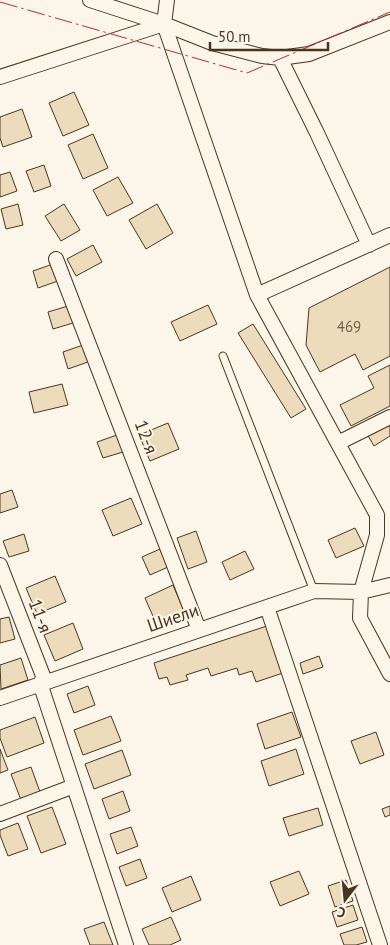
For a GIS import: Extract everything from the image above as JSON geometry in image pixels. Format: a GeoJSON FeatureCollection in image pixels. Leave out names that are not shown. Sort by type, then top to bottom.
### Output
{"type":"FeatureCollection","features":[{"type":"Feature","properties":{"kind":"street"},"geometry":{"type":"LineString","coordinates":[[90,0],[164,24],[212,43],[262,56],[280,58],[310,54],[390,22]]}},
{"type":"Feature","properties":{"kind":"street"},"geometry":{"type":"LineString","coordinates":[[167,0],[164,24],[257,295],[376,516],[377,535],[361,592],[360,618],[390,674]]}},
{"type":"Feature","properties":{"kind":"street"},"geometry":{"type":"LineString","coordinates":[[0,77],[164,24]]}},
{"type":"Feature","properties":{"kind":"street"},"geometry":{"type":"LineString","coordinates":[[280,58],[369,245]]}},
{"type":"Feature","properties":{"kind":"street"},"geometry":{"type":"LineString","coordinates":[[257,295],[390,235]]}},
{"type":"Feature","properties":{"kind":"street","name":"12-я"},"geometry":{"type":"LineString","coordinates":[[56,259],[199,630]]}},
{"type":"Feature","properties":{"kind":"street"},"geometry":{"type":"LineString","coordinates":[[338,443],[390,417]]}},
{"type":"Feature","properties":{"kind":"street","name":"11-я"},"geometry":{"type":"LineString","coordinates":[[0,565],[43,682],[74,786],[126,945]]}},
{"type":"Feature","properties":{"kind":"street","name":"Шиели"},"geometry":{"type":"LineString","coordinates":[[0,698],[314,591],[361,592],[390,585]]}},
{"type":"Feature","properties":{"kind":"street"},"geometry":{"type":"LineString","coordinates":[[267,607],[380,945]]}},
{"type":"Feature","properties":{"kind":"street"},"geometry":{"type":"LineString","coordinates":[[0,814],[74,786]]}},
{"type":"Feature","properties":{"kind":"lane"},"geometry":{"type":"LineString","coordinates":[[223,356],[314,591]]}},
{"type":"Feature","properties":{"kind":"building"},"geometry":{"type":"Polygon","coordinates":[[[74,92],[89,125],[63,136],[49,103],[74,92]]]}},
{"type":"Feature","properties":{"kind":"building"},"geometry":{"type":"Polygon","coordinates":[[[22,109],[32,137],[3,147],[0,138],[0,117],[22,109]]]}},
{"type":"Feature","properties":{"kind":"building"},"geometry":{"type":"Polygon","coordinates":[[[93,134],[108,168],[83,179],[68,145],[93,134]]]}},
{"type":"Feature","properties":{"kind":"building"},"geometry":{"type":"Polygon","coordinates":[[[44,165],[51,186],[34,192],[26,171],[44,165]]]}},
{"type":"Feature","properties":{"kind":"building"},"geometry":{"type":"Polygon","coordinates":[[[10,172],[17,191],[0,197],[0,175],[10,172]]]}},
{"type":"Feature","properties":{"kind":"building"},"geometry":{"type":"Polygon","coordinates":[[[118,177],[133,203],[107,216],[93,190],[118,177]]]}},
{"type":"Feature","properties":{"kind":"building"},"geometry":{"type":"Polygon","coordinates":[[[18,204],[23,225],[6,229],[1,209],[18,204]]]}},
{"type":"Feature","properties":{"kind":"building"},"geometry":{"type":"Polygon","coordinates":[[[64,204],[80,230],[61,241],[45,216],[64,204]]]}},
{"type":"Feature","properties":{"kind":"building"},"geometry":{"type":"Polygon","coordinates":[[[157,204],[173,233],[146,249],[129,220],[157,204]]]}},
{"type":"Feature","properties":{"kind":"building"},"geometry":{"type":"Polygon","coordinates":[[[93,245],[102,262],[76,276],[67,259],[93,245]]]}},
{"type":"Feature","properties":{"kind":"building"},"geometry":{"type":"Polygon","coordinates":[[[53,264],[58,281],[38,288],[33,271],[53,264]]]}},
{"type":"Feature","properties":{"kind":"building"},"geometry":{"type":"Polygon","coordinates":[[[390,267],[390,356],[363,370],[355,354],[320,372],[306,345],[309,308],[390,267]]]}},
{"type":"Feature","properties":{"kind":"building"},"geometry":{"type":"Polygon","coordinates":[[[208,305],[217,324],[180,341],[171,322],[208,305]]]}},
{"type":"Feature","properties":{"kind":"building"},"geometry":{"type":"Polygon","coordinates":[[[68,306],[73,323],[53,329],[48,312],[68,306]]]}},
{"type":"Feature","properties":{"kind":"building"},"geometry":{"type":"Polygon","coordinates":[[[253,324],[306,409],[291,418],[238,333],[253,324]]]}},
{"type":"Feature","properties":{"kind":"building"},"geometry":{"type":"Polygon","coordinates":[[[83,345],[88,362],[68,369],[63,352],[83,345]]]}},
{"type":"Feature","properties":{"kind":"building"},"geometry":{"type":"Polygon","coordinates":[[[390,365],[390,406],[351,426],[340,405],[374,388],[368,376],[390,365]]]}},
{"type":"Feature","properties":{"kind":"building"},"geometry":{"type":"Polygon","coordinates":[[[62,384],[68,405],[34,413],[29,392],[62,384]]]}},
{"type":"Feature","properties":{"kind":"building"},"geometry":{"type":"Polygon","coordinates":[[[390,420],[390,436],[374,446],[367,434],[390,420]]]}},
{"type":"Feature","properties":{"kind":"building"},"geometry":{"type":"Polygon","coordinates":[[[168,423],[179,449],[150,461],[139,435],[168,423]]]}},
{"type":"Feature","properties":{"kind":"building"},"geometry":{"type":"Polygon","coordinates":[[[117,435],[123,452],[103,458],[97,442],[117,435]]]}},
{"type":"Feature","properties":{"kind":"building"},"geometry":{"type":"Polygon","coordinates":[[[12,490],[18,507],[0,513],[0,494],[12,490]]]}},
{"type":"Feature","properties":{"kind":"building"},"geometry":{"type":"Polygon","coordinates":[[[131,498],[142,524],[113,536],[102,510],[131,498]]]}},
{"type":"Feature","properties":{"kind":"building"},"geometry":{"type":"Polygon","coordinates":[[[355,528],[364,546],[336,558],[328,540],[355,528]]]}},
{"type":"Feature","properties":{"kind":"building"},"geometry":{"type":"Polygon","coordinates":[[[196,531],[207,562],[188,569],[177,538],[196,531]]]}},
{"type":"Feature","properties":{"kind":"building"},"geometry":{"type":"Polygon","coordinates":[[[24,534],[29,551],[9,557],[3,541],[24,534]]]}},
{"type":"Feature","properties":{"kind":"building"},"geometry":{"type":"Polygon","coordinates":[[[160,549],[168,567],[150,575],[142,557],[160,549]]]}},
{"type":"Feature","properties":{"kind":"building"},"geometry":{"type":"Polygon","coordinates":[[[245,551],[254,569],[230,580],[222,562],[245,551]]]}},
{"type":"Feature","properties":{"kind":"building"},"geometry":{"type":"Polygon","coordinates":[[[55,576],[66,602],[37,614],[26,588],[55,576]]]}},
{"type":"Feature","properties":{"kind":"building"},"geometry":{"type":"Polygon","coordinates":[[[173,585],[184,611],[156,623],[145,598],[173,585]]]}},
{"type":"Feature","properties":{"kind":"building"},"geometry":{"type":"Polygon","coordinates":[[[9,617],[15,639],[0,643],[0,619],[9,617]]]}},
{"type":"Feature","properties":{"kind":"building"},"geometry":{"type":"Polygon","coordinates":[[[73,623],[83,649],[55,661],[44,635],[73,623]]]}},
{"type":"Feature","properties":{"kind":"building"},"geometry":{"type":"Polygon","coordinates":[[[267,626],[283,673],[256,682],[252,671],[239,675],[237,668],[211,676],[208,668],[186,675],[188,680],[170,685],[167,677],[159,679],[154,663],[267,626]]]}},
{"type":"Feature","properties":{"kind":"building"},"geometry":{"type":"Polygon","coordinates":[[[319,656],[323,667],[303,674],[300,663],[319,656]]]}},
{"type":"Feature","properties":{"kind":"building"},"geometry":{"type":"Polygon","coordinates":[[[21,658],[28,680],[1,689],[0,665],[21,658]]]}},
{"type":"Feature","properties":{"kind":"building"},"geometry":{"type":"Polygon","coordinates":[[[88,686],[95,705],[74,713],[67,694],[88,686]]]}},
{"type":"Feature","properties":{"kind":"building"},"geometry":{"type":"Polygon","coordinates":[[[292,712],[301,737],[265,749],[257,724],[292,712]]]}},
{"type":"Feature","properties":{"kind":"building"},"geometry":{"type":"Polygon","coordinates":[[[111,716],[121,741],[83,755],[74,730],[111,716]]]}},
{"type":"Feature","properties":{"kind":"building"},"geometry":{"type":"Polygon","coordinates":[[[35,717],[44,743],[7,757],[0,738],[0,730],[35,717]]]}},
{"type":"Feature","properties":{"kind":"building"},"geometry":{"type":"Polygon","coordinates":[[[376,732],[384,755],[360,764],[351,741],[376,732]]]}},
{"type":"Feature","properties":{"kind":"building"},"geometry":{"type":"Polygon","coordinates":[[[0,749],[8,770],[0,773],[0,749]]]}},
{"type":"Feature","properties":{"kind":"building"},"geometry":{"type":"Polygon","coordinates":[[[296,749],[304,774],[269,786],[261,761],[296,749]]]}},
{"type":"Feature","properties":{"kind":"building"},"geometry":{"type":"Polygon","coordinates":[[[122,750],[131,775],[94,789],[85,764],[122,750]]]}},
{"type":"Feature","properties":{"kind":"building"},"geometry":{"type":"Polygon","coordinates":[[[31,767],[40,792],[21,800],[11,774],[31,767]]]}},
{"type":"Feature","properties":{"kind":"building"},"geometry":{"type":"Polygon","coordinates":[[[123,791],[130,811],[109,819],[102,799],[123,791]]]}},
{"type":"Feature","properties":{"kind":"building"},"geometry":{"type":"Polygon","coordinates":[[[390,806],[390,815],[385,817],[382,809],[390,806]]]}},
{"type":"Feature","properties":{"kind":"building"},"geometry":{"type":"Polygon","coordinates":[[[52,807],[66,844],[41,853],[27,816],[52,807]]]}},
{"type":"Feature","properties":{"kind":"building"},"geometry":{"type":"Polygon","coordinates":[[[318,808],[323,825],[289,836],[283,818],[318,808]]]}},
{"type":"Feature","properties":{"kind":"building"},"geometry":{"type":"Polygon","coordinates":[[[18,823],[28,849],[8,856],[0,830],[18,823]]]}},
{"type":"Feature","properties":{"kind":"building"},"geometry":{"type":"Polygon","coordinates":[[[131,827],[138,846],[117,854],[110,834],[131,827]]]}},
{"type":"Feature","properties":{"kind":"building"},"geometry":{"type":"Polygon","coordinates":[[[140,859],[147,878],[126,886],[119,867],[140,859]]]}},
{"type":"Feature","properties":{"kind":"building"},"geometry":{"type":"Polygon","coordinates":[[[299,871],[309,894],[280,906],[270,882],[299,871]]]}},
{"type":"Feature","properties":{"kind":"building"},"geometry":{"type":"Polygon","coordinates":[[[191,876],[201,900],[172,912],[162,888],[191,876]]]}},
{"type":"Feature","properties":{"kind":"building"},"geometry":{"type":"Polygon","coordinates":[[[346,880],[353,901],[335,907],[328,886],[346,880]]]}},
{"type":"Feature","properties":{"kind":"building"},"geometry":{"type":"Polygon","coordinates":[[[353,905],[358,920],[337,927],[332,912],[353,905]]]}},
{"type":"Feature","properties":{"kind":"building"},"geometry":{"type":"Polygon","coordinates":[[[171,917],[181,940],[170,945],[149,945],[142,929],[171,917]]]}},
{"type":"Feature","properties":{"kind":"building"},"geometry":{"type":"Polygon","coordinates":[[[104,922],[113,945],[90,945],[84,929],[104,922]]]}},
{"type":"Feature","properties":{"kind":"building"},"geometry":{"type":"Polygon","coordinates":[[[362,927],[367,942],[356,945],[344,945],[340,934],[362,927]]]}},
{"type":"Feature","properties":{"kind":"power"},"geometry":{"type":"LineString","coordinates":[[0,2],[247,73],[390,12]]}}]}
